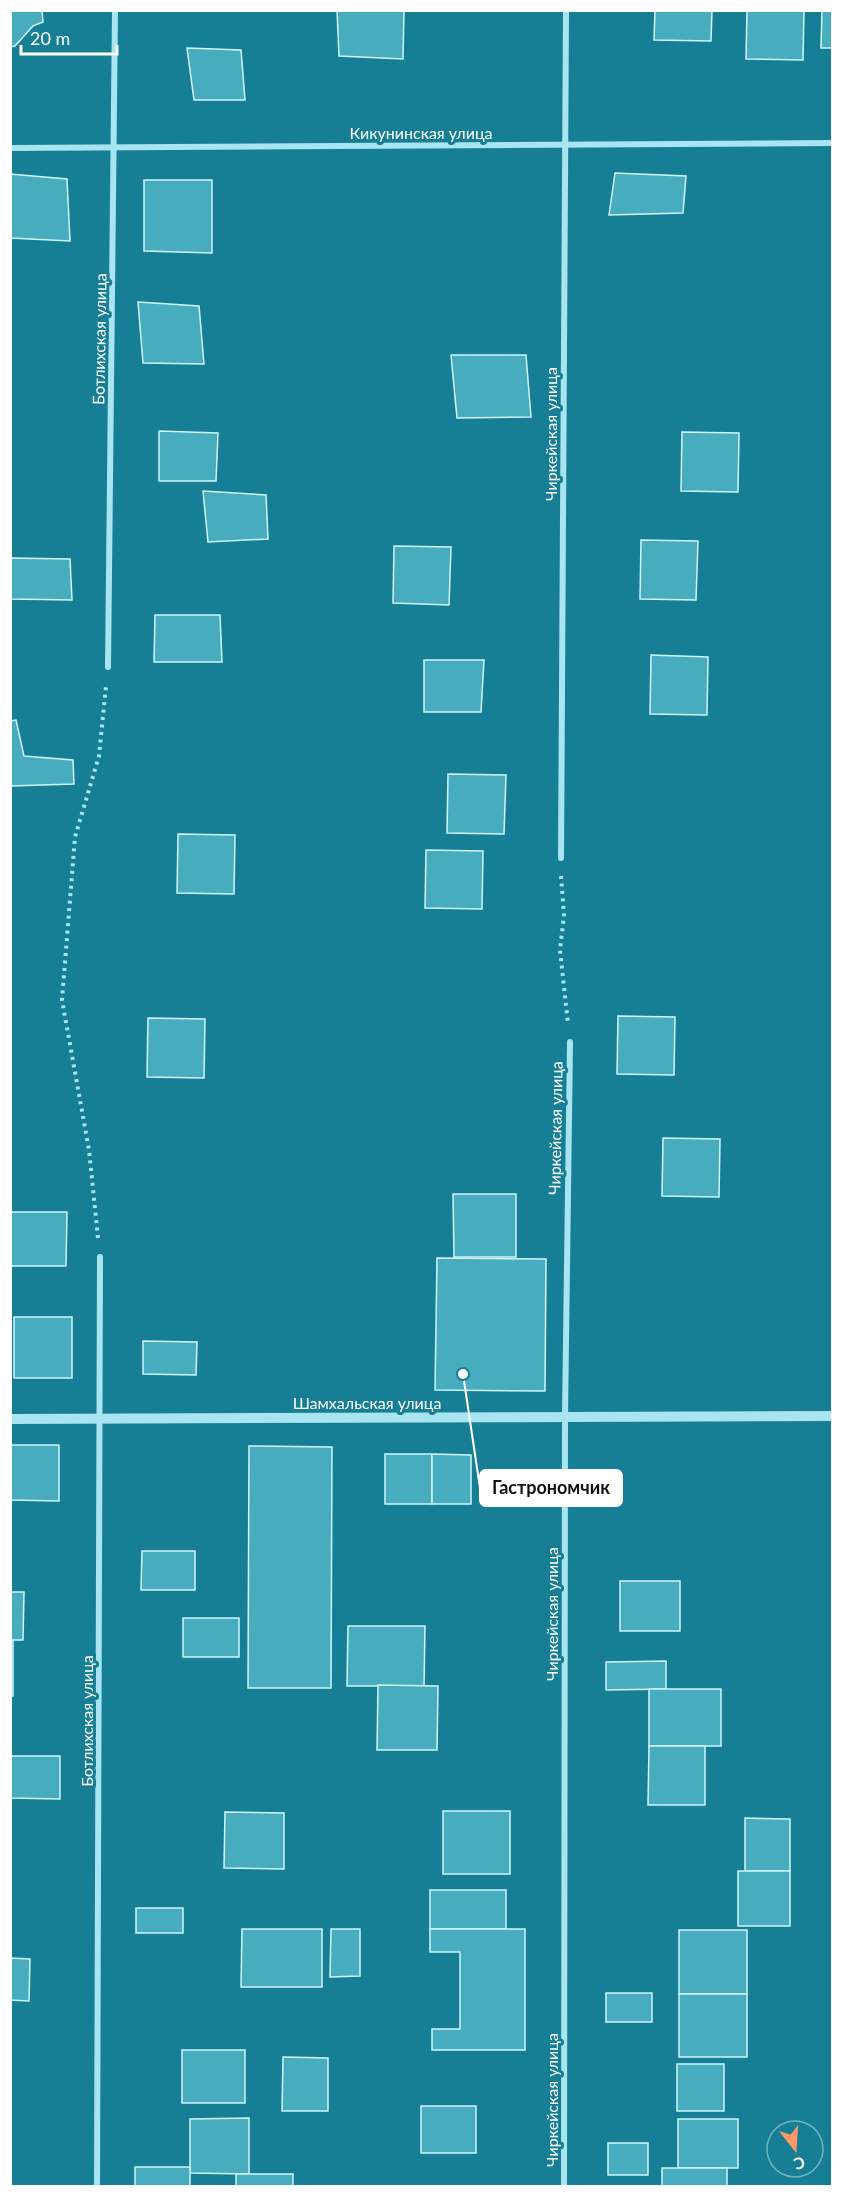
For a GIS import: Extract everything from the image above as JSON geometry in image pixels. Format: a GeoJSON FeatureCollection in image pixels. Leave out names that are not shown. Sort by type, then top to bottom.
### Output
{"type":"FeatureCollection","features":[{"type":"Feature","properties":{"kind":"street","name":"Ботлихская улица"},"geometry":{"type":"LineString","coordinates":[[108,667],[115,10]]}},
{"type":"Feature","properties":{"kind":"street","name":"Чиркейская улица"},"geometry":{"type":"LineString","coordinates":[[561,858],[566,10]]}},
{"type":"Feature","properties":{"kind":"street","name":"Кикунинская улица"},"geometry":{"type":"LineString","coordinates":[[10,148],[832,143]]}},
{"type":"Feature","properties":{"kind":"street","name":"Чиркейская улица"},"geometry":{"type":"LineString","coordinates":[[564,2187],[565,1416],[570,1042]]}},
{"type":"Feature","properties":{"kind":"street","name":"Ботлихская улица"},"geometry":{"type":"LineString","coordinates":[[98,2187],[100,1257]]}},
{"type":"Feature","properties":{"kind":"street","name":"Шамхальская улица"},"geometry":{"type":"LineString","coordinates":[[10,1419],[832,1416]]}},
{"type":"Feature","properties":{"kind":"path"},"geometry":{"type":"LineString","coordinates":[[100,1257],[89,1150],[62,1000],[75,837],[99,756],[108,667]]}},
{"type":"Feature","properties":{"kind":"path"},"geometry":{"type":"LineString","coordinates":[[561,858],[564,915],[560,950],[570,1042]]}},
{"type":"Feature","properties":{"kind":"building"},"geometry":{"type":"Polygon","coordinates":[[[10,10],[42,10],[43,22],[33,26],[15,46],[10,47],[10,10]]]}},
{"type":"Feature","properties":{"kind":"building"},"geometry":{"type":"Polygon","coordinates":[[[337,10],[404,10],[403,59],[339,56],[337,10]]]}},
{"type":"Feature","properties":{"kind":"building"},"geometry":{"type":"Polygon","coordinates":[[[655,10],[712,10],[711,41],[654,40],[655,10]]]}},
{"type":"Feature","properties":{"kind":"building"},"geometry":{"type":"Polygon","coordinates":[[[747,10],[804,10],[803,60],[746,59],[747,10]]]}},
{"type":"Feature","properties":{"kind":"building"},"geometry":{"type":"Polygon","coordinates":[[[822,10],[832,10],[832,48],[821,48],[822,10]]]}},
{"type":"Feature","properties":{"kind":"building"},"geometry":{"type":"Polygon","coordinates":[[[187,48],[241,50],[245,100],[194,100],[187,48]]]}},
{"type":"Feature","properties":{"kind":"building"},"geometry":{"type":"Polygon","coordinates":[[[615,173],[686,176],[683,213],[609,215],[615,173]]]}},
{"type":"Feature","properties":{"kind":"building"},"geometry":{"type":"Polygon","coordinates":[[[10,174],[67,179],[70,241],[10,238],[10,174]]]}},
{"type":"Feature","properties":{"kind":"building"},"geometry":{"type":"Polygon","coordinates":[[[144,180],[212,180],[212,253],[144,251],[144,180]]]}},
{"type":"Feature","properties":{"kind":"building"},"geometry":{"type":"Polygon","coordinates":[[[138,302],[199,306],[204,364],[143,363],[138,302]]]}},
{"type":"Feature","properties":{"kind":"building"},"geometry":{"type":"Polygon","coordinates":[[[451,355],[526,355],[531,417],[457,418],[451,355]]]}},
{"type":"Feature","properties":{"kind":"building"},"geometry":{"type":"Polygon","coordinates":[[[159,431],[218,433],[216,481],[159,481],[159,431]]]}},
{"type":"Feature","properties":{"kind":"building"},"geometry":{"type":"Polygon","coordinates":[[[682,432],[739,433],[738,492],[681,491],[682,432]]]}},
{"type":"Feature","properties":{"kind":"building"},"geometry":{"type":"Polygon","coordinates":[[[203,491],[266,495],[268,539],[208,542],[203,491]]]}},
{"type":"Feature","properties":{"kind":"building"},"geometry":{"type":"Polygon","coordinates":[[[641,540],[698,541],[696,600],[640,599],[641,540]]]}},
{"type":"Feature","properties":{"kind":"building"},"geometry":{"type":"Polygon","coordinates":[[[394,546],[451,547],[449,605],[393,603],[394,546]]]}},
{"type":"Feature","properties":{"kind":"building"},"geometry":{"type":"Polygon","coordinates":[[[10,558],[70,559],[72,600],[10,599],[10,558]]]}},
{"type":"Feature","properties":{"kind":"building"},"geometry":{"type":"Polygon","coordinates":[[[155,615],[220,615],[222,662],[154,662],[155,615]]]}},
{"type":"Feature","properties":{"kind":"building"},"geometry":{"type":"Polygon","coordinates":[[[651,655],[708,657],[707,715],[650,714],[651,655]]]}},
{"type":"Feature","properties":{"kind":"building"},"geometry":{"type":"Polygon","coordinates":[[[424,660],[484,660],[481,712],[424,712],[424,660]]]}},
{"type":"Feature","properties":{"kind":"building"},"geometry":{"type":"Polygon","coordinates":[[[16,720],[24,756],[73,760],[74,784],[10,786],[10,721],[16,720]]]}},
{"type":"Feature","properties":{"kind":"building"},"geometry":{"type":"Polygon","coordinates":[[[448,774],[506,775],[504,834],[447,833],[448,774]]]}},
{"type":"Feature","properties":{"kind":"building"},"geometry":{"type":"Polygon","coordinates":[[[178,834],[235,835],[234,894],[177,893],[178,834]]]}},
{"type":"Feature","properties":{"kind":"building"},"geometry":{"type":"Polygon","coordinates":[[[426,850],[483,851],[482,909],[425,908],[426,850]]]}},
{"type":"Feature","properties":{"kind":"building"},"geometry":{"type":"Polygon","coordinates":[[[618,1016],[675,1017],[674,1075],[617,1074],[618,1016]]]}},
{"type":"Feature","properties":{"kind":"building"},"geometry":{"type":"Polygon","coordinates":[[[148,1018],[205,1019],[204,1078],[147,1077],[148,1018]]]}},
{"type":"Feature","properties":{"kind":"building"},"geometry":{"type":"Polygon","coordinates":[[[663,1138],[720,1139],[719,1197],[662,1196],[663,1138]]]}},
{"type":"Feature","properties":{"kind":"building"},"geometry":{"type":"Polygon","coordinates":[[[453,1194],[516,1194],[516,1257],[454,1257],[453,1194]]]}},
{"type":"Feature","properties":{"kind":"building"},"geometry":{"type":"Polygon","coordinates":[[[10,1212],[67,1212],[66,1266],[10,1266],[10,1212]]]}},
{"type":"Feature","properties":{"kind":"building"},"geometry":{"type":"Polygon","coordinates":[[[437,1258],[546,1259],[545,1391],[435,1390],[437,1258]]]}},
{"type":"Feature","properties":{"kind":"building"},"geometry":{"type":"Polygon","coordinates":[[[14,1317],[72,1317],[72,1378],[14,1378],[14,1317]]]}},
{"type":"Feature","properties":{"kind":"building"},"geometry":{"type":"Polygon","coordinates":[[[143,1341],[197,1342],[196,1375],[143,1374],[143,1341]]]}},
{"type":"Feature","properties":{"kind":"building"},"geometry":{"type":"Polygon","coordinates":[[[10,1445],[59,1445],[59,1501],[10,1500],[10,1445]]]}},
{"type":"Feature","properties":{"kind":"building"},"geometry":{"type":"Polygon","coordinates":[[[249,1446],[332,1447],[331,1688],[248,1688],[249,1446]]]}},
{"type":"Feature","properties":{"kind":"building"},"geometry":{"type":"Polygon","coordinates":[[[385,1454],[432,1454],[432,1504],[385,1504],[385,1454]]]}},
{"type":"Feature","properties":{"kind":"building"},"geometry":{"type":"Polygon","coordinates":[[[432,1454],[471,1455],[471,1504],[432,1504],[432,1454]]]}},
{"type":"Feature","properties":{"kind":"building"},"geometry":{"type":"Polygon","coordinates":[[[142,1551],[195,1551],[195,1590],[141,1590],[142,1551]]]}},
{"type":"Feature","properties":{"kind":"building"},"geometry":{"type":"Polygon","coordinates":[[[620,1581],[680,1581],[680,1631],[620,1631],[620,1581]]]}},
{"type":"Feature","properties":{"kind":"building"},"geometry":{"type":"Polygon","coordinates":[[[10,1592],[24,1592],[23,1640],[10,1640],[10,1592]]]}},
{"type":"Feature","properties":{"kind":"building"},"geometry":{"type":"Polygon","coordinates":[[[183,1618],[239,1618],[239,1657],[183,1657],[183,1618]]]}},
{"type":"Feature","properties":{"kind":"building"},"geometry":{"type":"Polygon","coordinates":[[[348,1626],[425,1626],[424,1686],[347,1686],[348,1626]]]}},
{"type":"Feature","properties":{"kind":"building"},"geometry":{"type":"Polygon","coordinates":[[[10,1640],[13,1640],[13,1696],[10,1696],[10,1640]]]}},
{"type":"Feature","properties":{"kind":"building"},"geometry":{"type":"Polygon","coordinates":[[[666,1661],[666,1689],[606,1690],[606,1662],[666,1661]]]}},
{"type":"Feature","properties":{"kind":"building"},"geometry":{"type":"Polygon","coordinates":[[[378,1685],[438,1686],[437,1750],[377,1750],[378,1685]]]}},
{"type":"Feature","properties":{"kind":"building"},"geometry":{"type":"Polygon","coordinates":[[[649,1689],[721,1689],[721,1746],[649,1746],[649,1689]]]}},
{"type":"Feature","properties":{"kind":"building"},"geometry":{"type":"Polygon","coordinates":[[[649,1746],[705,1746],[705,1805],[648,1805],[649,1746]]]}},
{"type":"Feature","properties":{"kind":"building"},"geometry":{"type":"Polygon","coordinates":[[[10,1756],[60,1756],[60,1799],[10,1798],[10,1756]]]}},
{"type":"Feature","properties":{"kind":"building"},"geometry":{"type":"Polygon","coordinates":[[[443,1811],[510,1811],[510,1874],[443,1874],[443,1811]]]}},
{"type":"Feature","properties":{"kind":"building"},"geometry":{"type":"Polygon","coordinates":[[[225,1812],[284,1813],[284,1869],[224,1868],[225,1812]]]}},
{"type":"Feature","properties":{"kind":"building"},"geometry":{"type":"Polygon","coordinates":[[[745,1818],[790,1819],[790,1871],[745,1871],[745,1818]]]}},
{"type":"Feature","properties":{"kind":"building"},"geometry":{"type":"Polygon","coordinates":[[[738,1871],[790,1871],[790,1926],[738,1926],[738,1871]]]}},
{"type":"Feature","properties":{"kind":"building"},"geometry":{"type":"Polygon","coordinates":[[[430,1890],[506,1890],[506,1929],[430,1929],[430,1890]]]}},
{"type":"Feature","properties":{"kind":"building"},"geometry":{"type":"Polygon","coordinates":[[[136,1908],[183,1908],[183,1933],[136,1933],[136,1908]]]}},
{"type":"Feature","properties":{"kind":"building"},"geometry":{"type":"Polygon","coordinates":[[[242,1929],[322,1929],[322,1987],[241,1987],[242,1929]]]}},
{"type":"Feature","properties":{"kind":"building"},"geometry":{"type":"Polygon","coordinates":[[[331,1929],[360,1929],[360,1976],[330,1977],[331,1929]]]}},
{"type":"Feature","properties":{"kind":"building"},"geometry":{"type":"Polygon","coordinates":[[[430,1929],[525,1929],[525,2050],[432,2050],[432,2029],[460,2029],[460,1952],[430,1952],[430,1929]]]}},
{"type":"Feature","properties":{"kind":"building"},"geometry":{"type":"Polygon","coordinates":[[[679,1930],[747,1930],[747,1994],[679,1994],[679,1930]]]}},
{"type":"Feature","properties":{"kind":"building"},"geometry":{"type":"Polygon","coordinates":[[[10,1958],[30,1959],[29,2001],[10,2000],[10,1958]]]}},
{"type":"Feature","properties":{"kind":"building"},"geometry":{"type":"Polygon","coordinates":[[[606,1993],[652,1993],[652,2022],[606,2022],[606,1993]]]}},
{"type":"Feature","properties":{"kind":"building"},"geometry":{"type":"Polygon","coordinates":[[[679,1994],[747,1994],[747,2057],[679,2057],[679,1994]]]}},
{"type":"Feature","properties":{"kind":"building"},"geometry":{"type":"Polygon","coordinates":[[[182,2050],[245,2050],[245,2103],[182,2103],[182,2050]]]}},
{"type":"Feature","properties":{"kind":"building"},"geometry":{"type":"Polygon","coordinates":[[[283,2057],[328,2058],[328,2111],[282,2111],[283,2057]]]}},
{"type":"Feature","properties":{"kind":"building"},"geometry":{"type":"Polygon","coordinates":[[[677,2064],[724,2064],[724,2111],[677,2111],[677,2064]]]}},
{"type":"Feature","properties":{"kind":"building"},"geometry":{"type":"Polygon","coordinates":[[[421,2106],[476,2106],[476,2153],[421,2153],[421,2106]]]}},
{"type":"Feature","properties":{"kind":"building"},"geometry":{"type":"Polygon","coordinates":[[[249,2118],[249,2174],[190,2173],[190,2119],[249,2118]]]}},
{"type":"Feature","properties":{"kind":"building"},"geometry":{"type":"Polygon","coordinates":[[[678,2119],[738,2119],[738,2168],[678,2168],[678,2119]]]}},
{"type":"Feature","properties":{"kind":"building"},"geometry":{"type":"Polygon","coordinates":[[[608,2143],[648,2143],[648,2175],[608,2175],[608,2143]]]}},
{"type":"Feature","properties":{"kind":"building"},"geometry":{"type":"Polygon","coordinates":[[[135,2167],[190,2167],[190,2186],[135,2186],[135,2167]]]}},
{"type":"Feature","properties":{"kind":"building"},"geometry":{"type":"Polygon","coordinates":[[[662,2168],[727,2168],[727,2186],[662,2186],[662,2168]]]}},
{"type":"Feature","properties":{"kind":"building"},"geometry":{"type":"Polygon","coordinates":[[[236,2174],[293,2174],[293,2186],[236,2186],[236,2174]]]}},
{"type":"Feature","properties":{"kind":"place","name":"Гастрономчик"},"geometry":{"type":"Point","coordinates":[463,1374]}}]}
